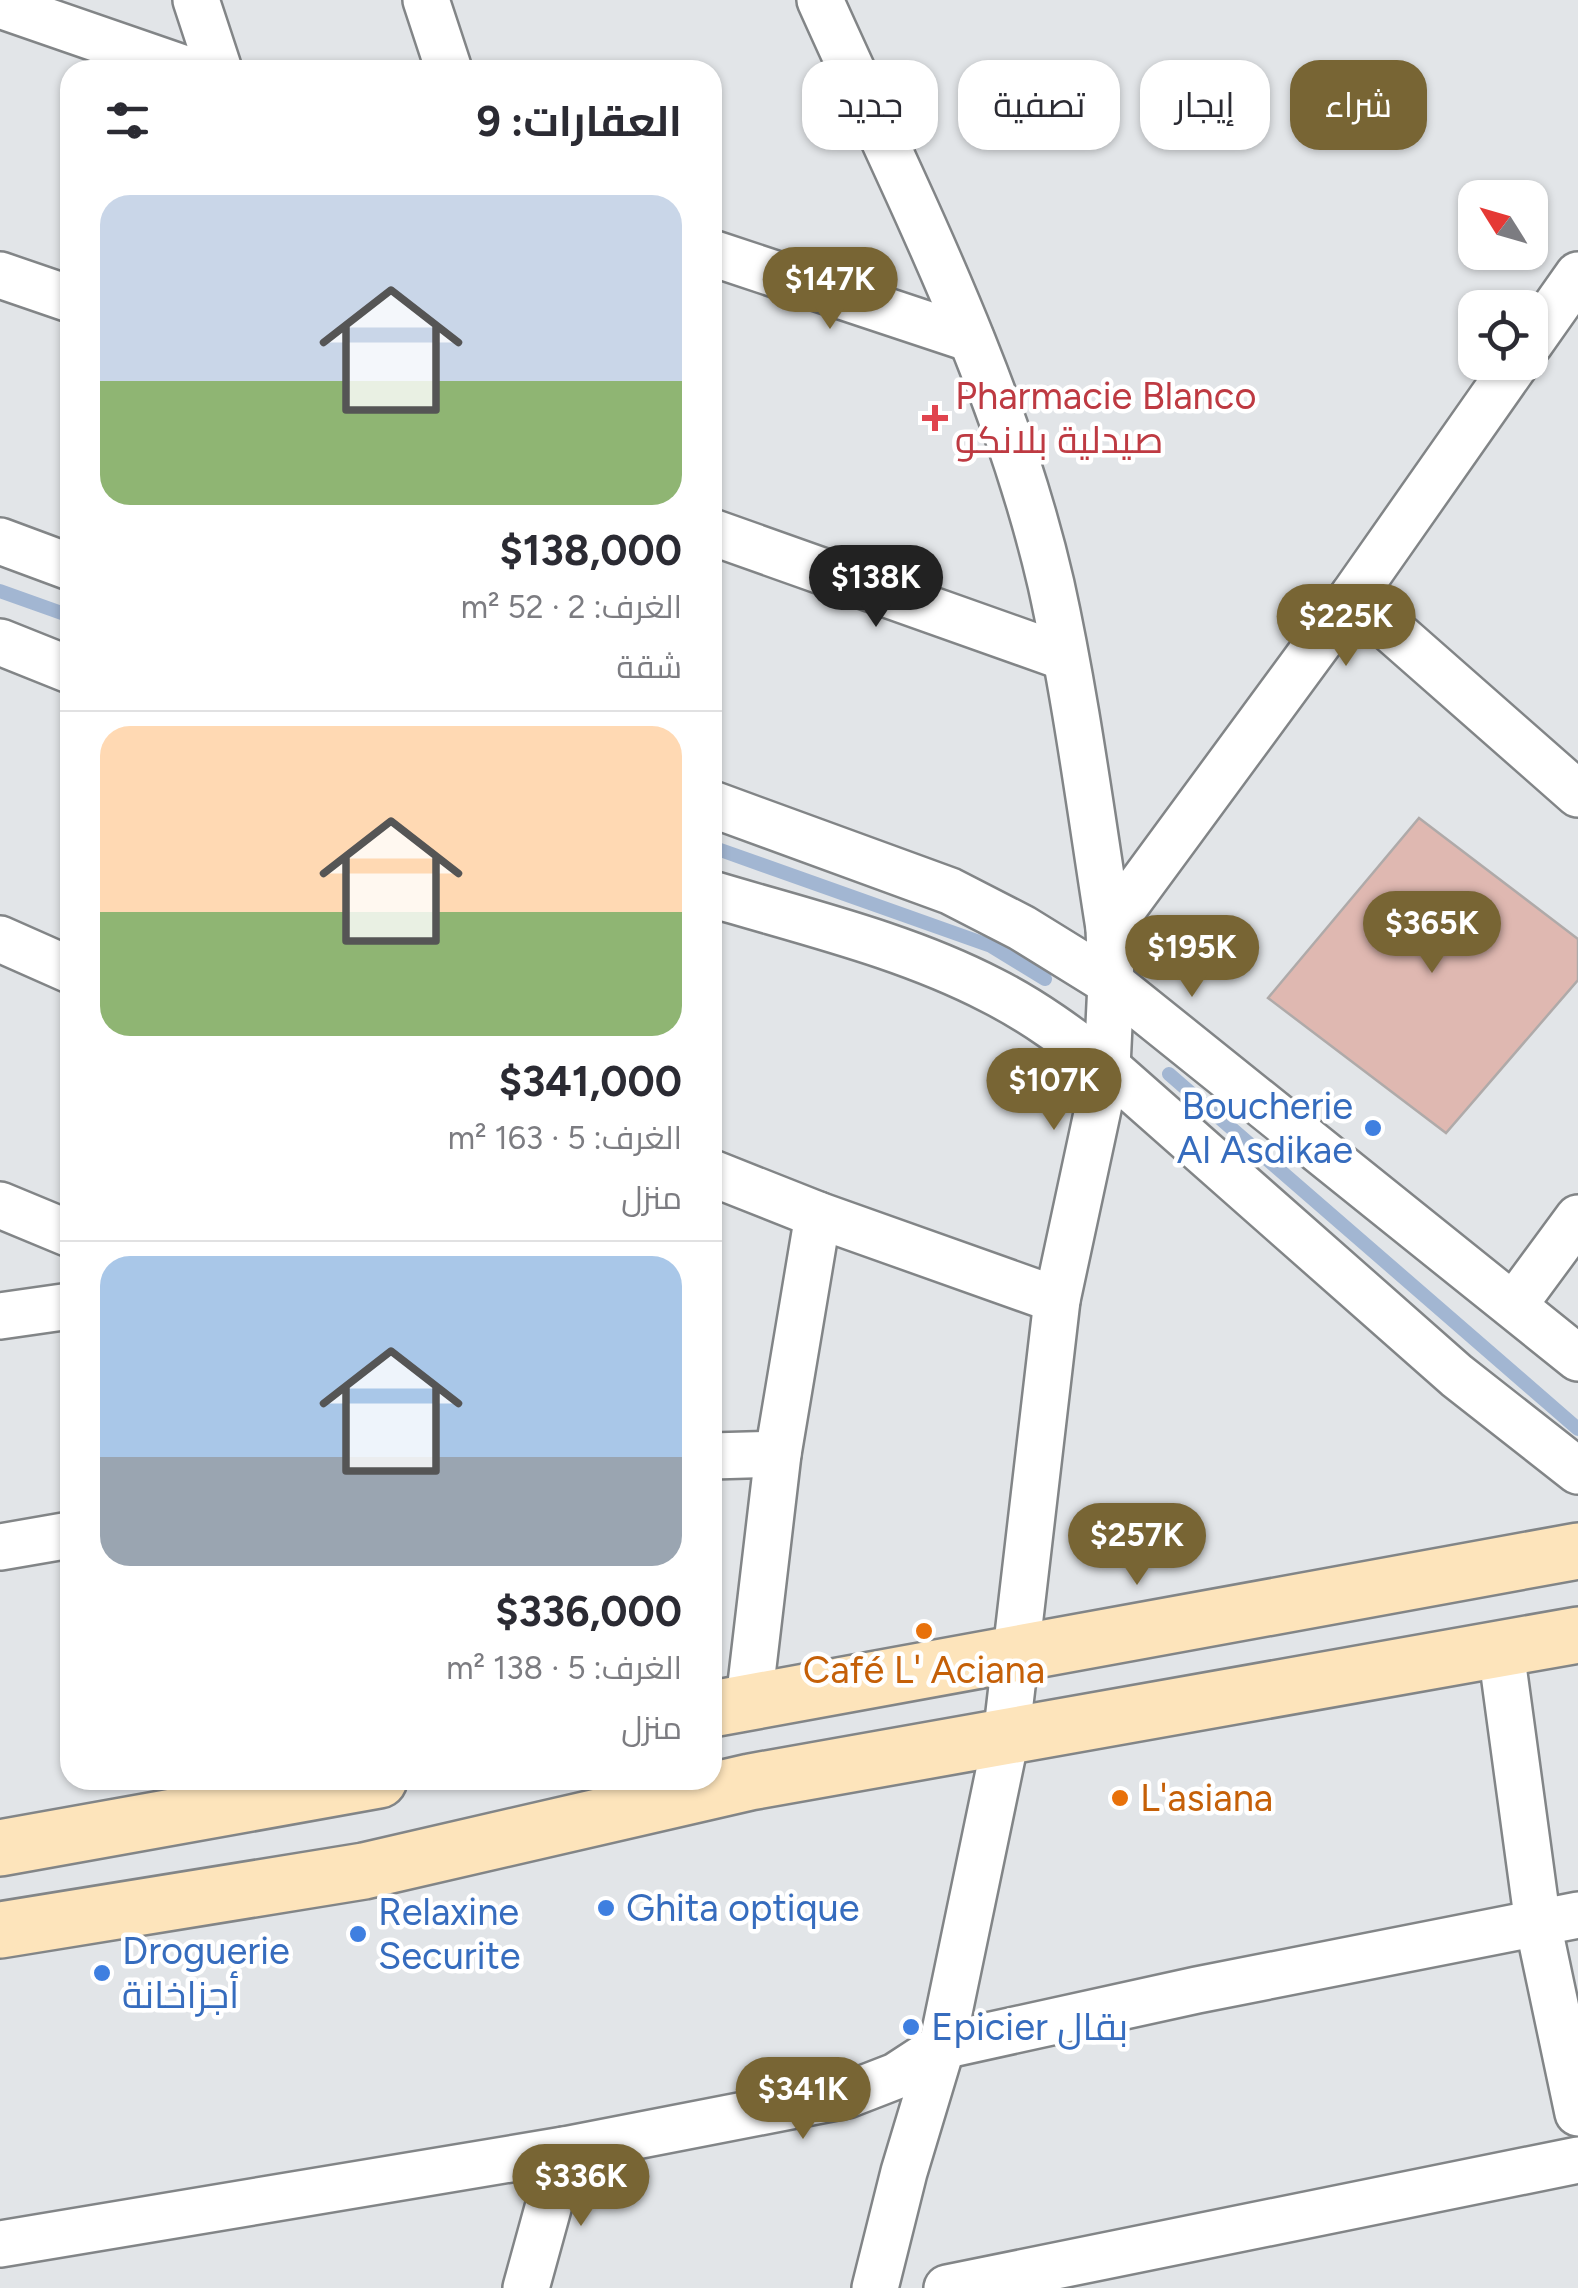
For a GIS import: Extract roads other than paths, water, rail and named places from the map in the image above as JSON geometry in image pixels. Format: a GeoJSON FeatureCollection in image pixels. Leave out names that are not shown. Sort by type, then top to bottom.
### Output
{"type":"FeatureCollection","features":[{"type":"Feature","properties":{"kind":"street"},"geometry":{"type":"LineString","coordinates":[[196,0],[216,60]]}},
{"type":"Feature","properties":{"kind":"street"},"geometry":{"type":"LineString","coordinates":[[426,0],[446,60]]}},
{"type":"Feature","properties":{"kind":"street"},"geometry":{"type":"LineString","coordinates":[[820,0],[971,339],[1016,465],[1050,583],[1064,657],[1109,928],[1111,983],[1106,1067],[1057,1300],[1006,1738],[942,2046],[904,2172],[875,2288]]}},
{"type":"Feature","properties":{"kind":"street"},"geometry":{"type":"LineString","coordinates":[[0,5],[159,60]]}},
{"type":"Feature","properties":{"kind":"street"},"geometry":{"type":"LineString","coordinates":[[722,256],[971,339]]}},
{"type":"Feature","properties":{"kind":"street"},"geometry":{"type":"LineString","coordinates":[[0,275],[60,296]]}},
{"type":"Feature","properties":{"kind":"street"},"geometry":{"type":"LineString","coordinates":[[1548,318],[1578,275]]}},
{"type":"Feature","properties":{"kind":"street"},"geometry":{"type":"LineString","coordinates":[[1109,928],[1353,596],[1504,380]]}},
{"type":"Feature","properties":{"kind":"street"},"geometry":{"type":"LineString","coordinates":[[722,536],[1064,657]]}},
{"type":"Feature","properties":{"kind":"street"},"geometry":{"type":"LineString","coordinates":[[0,541],[60,563]]}},
{"type":"Feature","properties":{"kind":"street"},"geometry":{"type":"LineString","coordinates":[[1353,596],[1578,793]]}},
{"type":"Feature","properties":{"kind":"street"},"geometry":{"type":"LineString","coordinates":[[0,642],[60,666]]}},
{"type":"Feature","properties":{"kind":"street"},"geometry":{"type":"LineString","coordinates":[[722,808],[950,891],[1022,928],[1111,983],[1578,1358]]}},
{"type":"Feature","properties":{"kind":"street"},"geometry":{"type":"LineString","coordinates":[[722,897],[908,954],[988,988],[1048,1022],[1106,1067],[1457,1376],[1578,1471]]}},
{"type":"Feature","properties":{"kind":"street"},"geometry":{"type":"LineString","coordinates":[[0,939],[60,966]]}},
{"type":"Feature","properties":{"kind":"street"},"geometry":{"type":"LineString","coordinates":[[722,1178],[1057,1300]]}},
{"type":"Feature","properties":{"kind":"street"},"geometry":{"type":"LineString","coordinates":[[0,1204],[60,1230]]}},
{"type":"Feature","properties":{"kind":"street"},"geometry":{"type":"LineString","coordinates":[[818,1215],[731,1705],[1578,1552]]}},
{"type":"Feature","properties":{"kind":"street"},"geometry":{"type":"LineString","coordinates":[[1514,1305],[1578,1218]]}},
{"type":"Feature","properties":{"kind":"street"},"geometry":{"type":"LineString","coordinates":[[0,1316],[60,1307]]}},
{"type":"Feature","properties":{"kind":"street"},"geometry":{"type":"LineString","coordinates":[[722,1456],[778,1454]]}},
{"type":"Feature","properties":{"kind":"street"},"geometry":{"type":"LineString","coordinates":[[0,1548],[60,1537]]}},
{"type":"Feature","properties":{"kind":"street"},"geometry":{"type":"LineString","coordinates":[[722,1788],[1578,1636]]}},
{"type":"Feature","properties":{"kind":"street"},"geometry":{"type":"LineString","coordinates":[[1500,1651],[1558,1920],[1578,2113]]}},
{"type":"Feature","properties":{"kind":"street"},"geometry":{"type":"LineString","coordinates":[[0,1848],[323,1790]]}},
{"type":"Feature","properties":{"kind":"street"},"geometry":{"type":"LineString","coordinates":[[0,1930],[364,1871],[715,1790]]}},
{"type":"Feature","properties":{"kind":"street"},"geometry":{"type":"LineString","coordinates":[[0,2244],[564,2150],[847,2095],[896,2076],[942,2046],[1198,1990],[1558,1920]]}},
{"type":"Feature","properties":{"kind":"street"},"geometry":{"type":"LineString","coordinates":[[526,2288],[564,2150]]}},
{"type":"Feature","properties":{"kind":"street"},"geometry":{"type":"LineString","coordinates":[[947,2288],[1143,2268],[1578,2160]]}},
{"type":"Feature","properties":{"kind":"waterway"},"geometry":{"type":"LineString","coordinates":[[0,591],[60,612]]}},
{"type":"Feature","properties":{"kind":"waterway"},"geometry":{"type":"LineString","coordinates":[[722,851],[991,946],[1045,979]]}},
{"type":"Feature","properties":{"kind":"waterway"},"geometry":{"type":"LineString","coordinates":[[1169,1074],[1578,1429]]}},
{"type":"Feature","properties":{"kind":"place","name":"Pharmacie Blanco صيدلية بلانكو"},"geometry":{"type":"Point","coordinates":[935,418]}},
{"type":"Feature","properties":{"kind":"place","name":"Boucherie Al Asdikae"},"geometry":{"type":"Point","coordinates":[1373,1128]}},
{"type":"Feature","properties":{"kind":"place","name":"Café L' Aciana"},"geometry":{"type":"Point","coordinates":[924,1631]}},
{"type":"Feature","properties":{"kind":"place","name":"L'asiana"},"geometry":{"type":"Point","coordinates":[1120,1798]}},
{"type":"Feature","properties":{"kind":"place","name":"Ghita optique"},"geometry":{"type":"Point","coordinates":[606,1908]}},
{"type":"Feature","properties":{"kind":"place","name":"Relaxine Securite"},"geometry":{"type":"Point","coordinates":[358,1934]}},
{"type":"Feature","properties":{"kind":"place","name":"Droguerie أجزاخانة"},"geometry":{"type":"Point","coordinates":[102,1973]}},
{"type":"Feature","properties":{"kind":"place","name":"Epicier بقال"},"geometry":{"type":"Point","coordinates":[911,2027]}}]}
